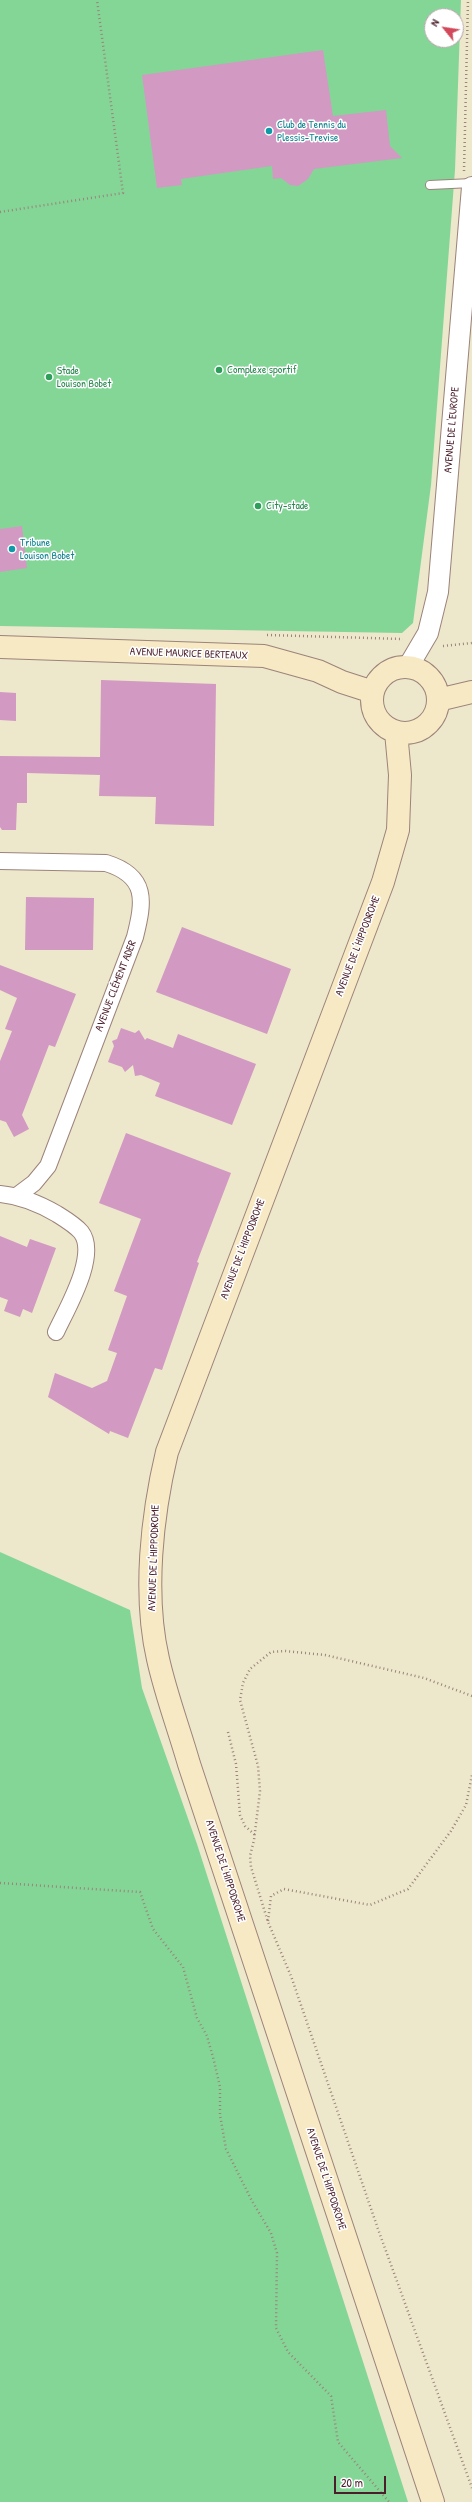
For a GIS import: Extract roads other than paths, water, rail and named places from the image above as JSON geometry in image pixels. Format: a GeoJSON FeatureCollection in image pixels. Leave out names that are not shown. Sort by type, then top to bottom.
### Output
{"type":"FeatureCollection","features":[{"type":"Feature","properties":{"kind":"main road","name":"AVENUE MAURICE BERTEAUX"},"geometry":{"type":"LineString","coordinates":[[0,647],[264,656],[318,671],[342,682],[373,692]]}},
{"type":"Feature","properties":{"kind":"main road"},"geometry":{"type":"LineString","coordinates":[[408,667],[426,674],[437,690],[438,700],[432,719],[425,727],[406,734],[386,728],[376,717],[372,702],[373,692],[382,676],[394,669],[408,667]]}},
{"type":"Feature","properties":{"kind":"main road"},"geometry":{"type":"LineString","coordinates":[[438,700],[472,692]]}},
{"type":"Feature","properties":{"kind":"main road","name":"AVENUE DE L'HIPPODROME"},"geometry":{"type":"LineString","coordinates":[[396,732],[400,775],[398,830],[383,882],[167,1452],[158,1489],[154,1522],[151,1606],[158,1658],[189,1764],[433,2502]]}},
{"type":"Feature","properties":{"kind":"street","name":"AVENUE DE L'EUROPE"},"geometry":{"type":"LineString","coordinates":[[408,667],[428,633],[438,592],[472,187]]}},
{"type":"Feature","properties":{"kind":"street","name":"AVENUE CLÉMENT ADER"},"geometry":{"type":"LineString","coordinates":[[0,860],[106,863],[118,867],[132,878],[140,889],[142,899],[142,909],[134,937],[48,1166],[34,1183],[18,1195]]}},
{"type":"Feature","properties":{"kind":"street"},"geometry":{"type":"LineString","coordinates":[[0,1194],[18,1195],[41,1205],[66,1219],[82,1233],[87,1254],[83,1272],[56,1332]]}},
{"type":"Feature","properties":{"kind":"lane"},"geometry":{"type":"LineString","coordinates":[[430,185],[472,183]]}},
{"type":"Feature","properties":{"kind":"place","name":"Club de Tennis du Plessis-Trevise"},"geometry":{"type":"Point","coordinates":[269,131]}},
{"type":"Feature","properties":{"kind":"place","name":"Complexe sportif"},"geometry":{"type":"Point","coordinates":[219,370]}},
{"type":"Feature","properties":{"kind":"place","name":"Stade Louison Bobet"},"geometry":{"type":"Point","coordinates":[49,377]}},
{"type":"Feature","properties":{"kind":"place","name":"City-stade"},"geometry":{"type":"Point","coordinates":[258,506]}},
{"type":"Feature","properties":{"kind":"place","name":"Tribune Louison Bobet"},"geometry":{"type":"Point","coordinates":[12,549]}}]}
